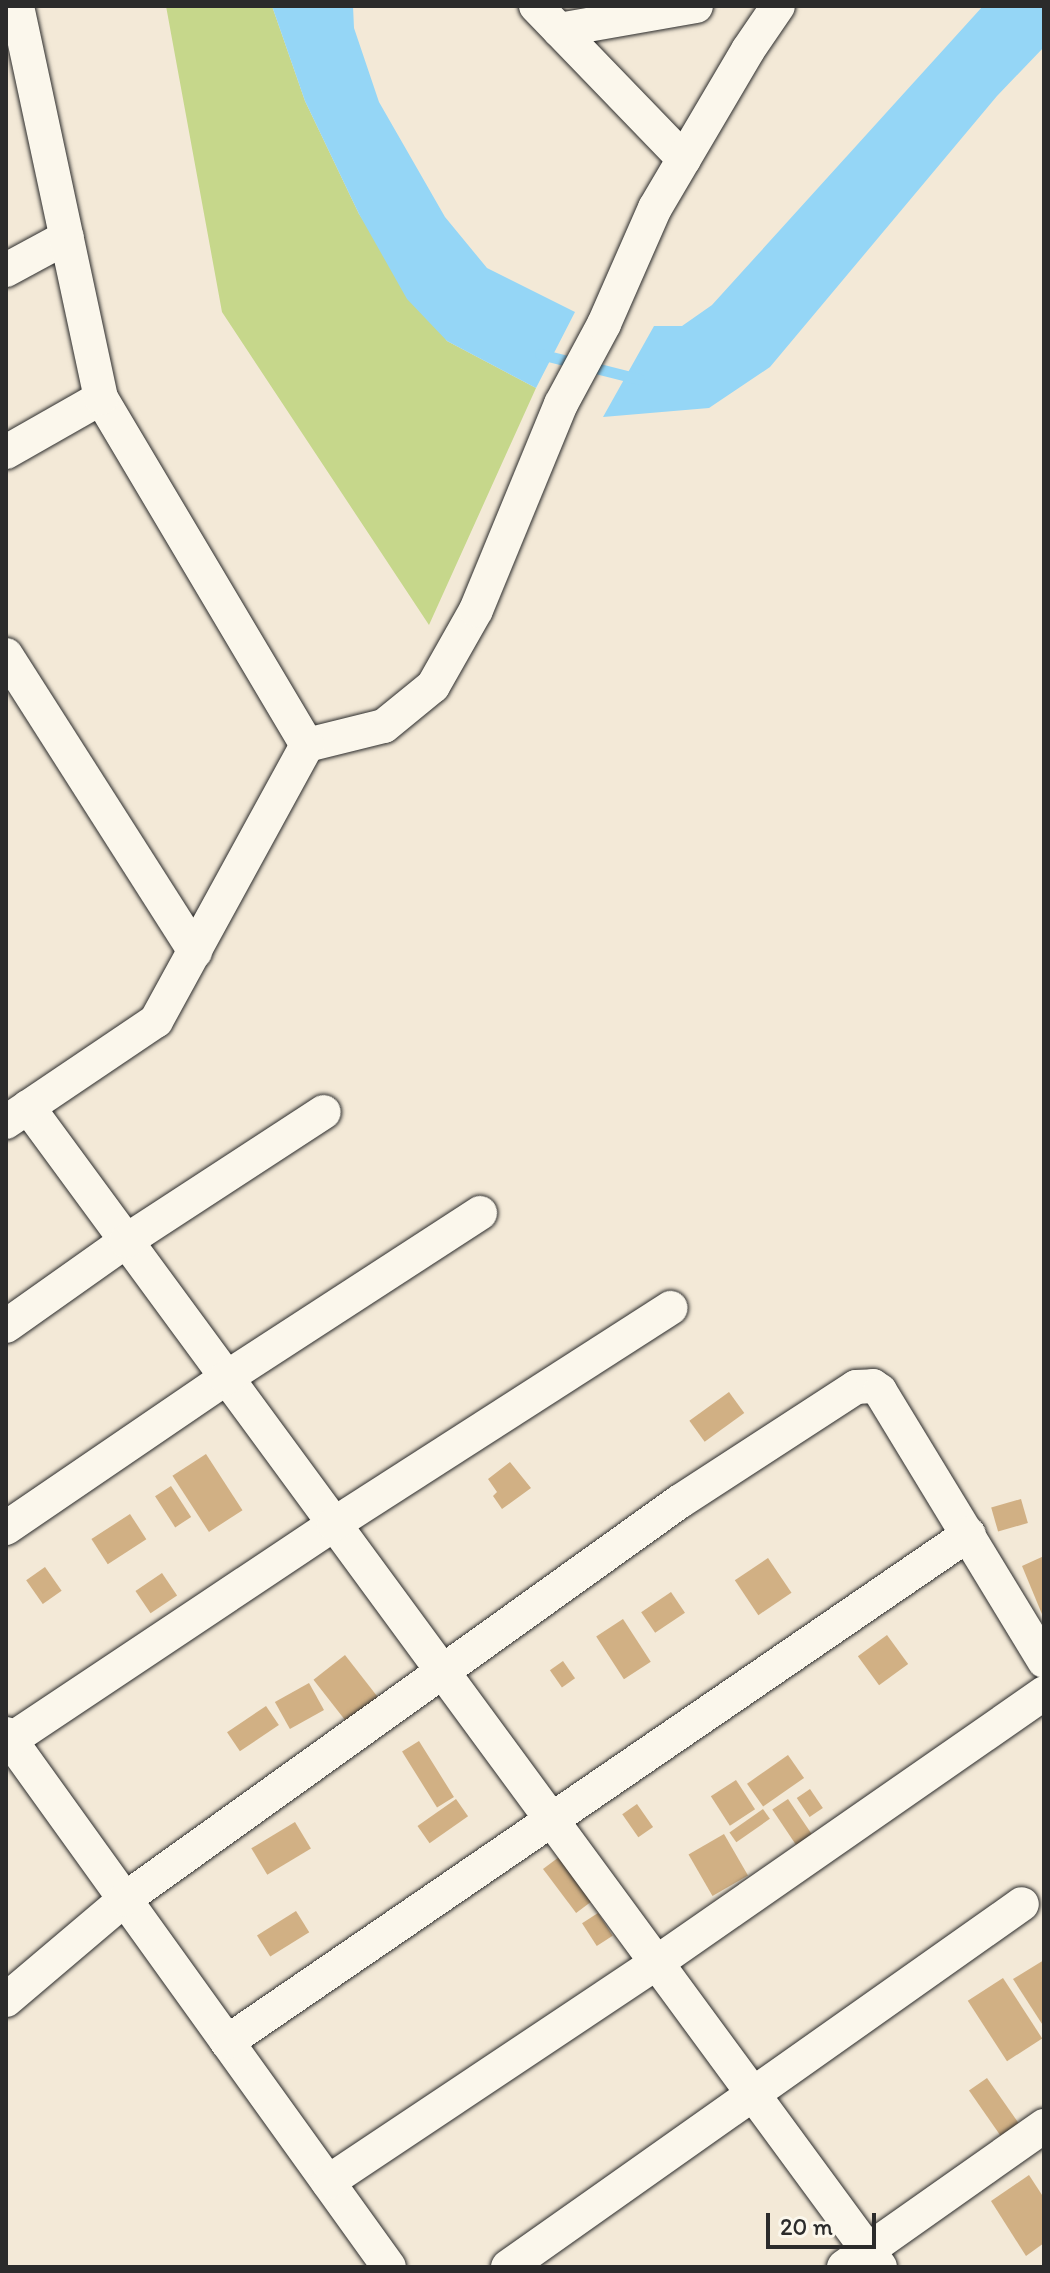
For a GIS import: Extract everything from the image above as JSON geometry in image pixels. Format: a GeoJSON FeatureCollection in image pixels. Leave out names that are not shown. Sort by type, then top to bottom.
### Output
{"type":"FeatureCollection","features":[{"type":"Feature","properties":{"kind":"street"},"geometry":{"type":"LineString","coordinates":[[17,6],[17,63],[67,237],[101,398],[307,745]]}},
{"type":"Feature","properties":{"kind":"street"},"geometry":{"type":"LineString","coordinates":[[547,18],[696,6]]}},
{"type":"Feature","properties":{"kind":"street"},"geometry":{"type":"LineString","coordinates":[[778,6],[748,50],[655,208],[604,324],[561,404],[476,610],[433,686],[384,726],[307,745],[156,1021],[17,1115],[126,1241],[753,2094],[864,2262],[1044,2126]]}},
{"type":"Feature","properties":{"kind":"street"},"geometry":{"type":"LineString","coordinates":[[547,18],[684,159]]}},
{"type":"Feature","properties":{"kind":"street"},"geometry":{"type":"LineString","coordinates":[[6,270],[67,237]]}},
{"type":"Feature","properties":{"kind":"street"},"geometry":{"type":"LineString","coordinates":[[6,452],[101,398]]}},
{"type":"Feature","properties":{"kind":"street"},"geometry":{"type":"LineString","coordinates":[[6,655],[195,952]]}},
{"type":"Feature","properties":{"kind":"street"},"geometry":{"type":"LineString","coordinates":[[6,1326],[126,1241],[324,1112]]}},
{"type":"Feature","properties":{"kind":"street"},"geometry":{"type":"LineString","coordinates":[[6,1528],[226,1378],[480,1213]]}},
{"type":"Feature","properties":{"kind":"street"},"geometry":{"type":"LineString","coordinates":[[389,2267],[7,1739],[671,1308]]}},
{"type":"Feature","properties":{"kind":"street"},"geometry":{"type":"LineString","coordinates":[[6,2000],[125,1899],[679,1502],[856,1387],[873,1386],[880,1391],[1044,1661]]}},
{"type":"Feature","properties":{"kind":"street"},"geometry":{"type":"LineString","coordinates":[[227,2042],[969,1534]]}},
{"type":"Feature","properties":{"kind":"street"},"geometry":{"type":"LineString","coordinates":[[328,2182],[656,1963],[1044,1693]]}},
{"type":"Feature","properties":{"kind":"street"},"geometry":{"type":"LineString","coordinates":[[508,2267],[1022,1904]]}},
{"type":"Feature","properties":{"kind":"green space"},"geometry":{"type":"Polygon","coordinates":[[[166,6],[272,6],[305,101],[359,214],[447,341],[536,388],[429,625],[222,312],[166,6]]]}},
{"type":"Feature","properties":{"kind":"water"},"geometry":{"type":"Polygon","coordinates":[[[272,6],[353,6],[354,28],[379,102],[445,217],[487,268],[575,312],[536,388],[447,341],[407,299],[359,214],[305,101],[272,6]]]}},
{"type":"Feature","properties":{"kind":"water"},"geometry":{"type":"Polygon","coordinates":[[[983,6],[1044,6],[1044,47],[997,96],[770,367],[709,408],[603,417],[654,326],[682,326],[712,305],[983,6]]]}},
{"type":"Feature","properties":{"kind":"building"},"geometry":{"type":"Polygon","coordinates":[[[729,1392],[744,1413],[705,1442],[689,1421],[729,1392]]]}},
{"type":"Feature","properties":{"kind":"building"},"geometry":{"type":"Polygon","coordinates":[[[206,1454],[242,1510],[209,1532],[172,1476],[206,1454]]]}},
{"type":"Feature","properties":{"kind":"building"},"geometry":{"type":"Polygon","coordinates":[[[510,1462],[531,1488],[502,1509],[493,1496],[497,1492],[488,1479],[510,1462]]]}},
{"type":"Feature","properties":{"kind":"building"},"geometry":{"type":"Polygon","coordinates":[[[171,1486],[191,1517],[175,1527],[155,1496],[171,1486]]]}},
{"type":"Feature","properties":{"kind":"building"},"geometry":{"type":"Polygon","coordinates":[[[1021,1499],[1028,1523],[998,1532],[991,1508],[1021,1499]]]}},
{"type":"Feature","properties":{"kind":"building"},"geometry":{"type":"Polygon","coordinates":[[[130,1514],[146,1539],[108,1564],[91,1539],[130,1514]]]}},
{"type":"Feature","properties":{"kind":"building"},"geometry":{"type":"Polygon","coordinates":[[[1044,1556],[1044,1619],[1022,1566],[1044,1556]]]}},
{"type":"Feature","properties":{"kind":"building"},"geometry":{"type":"Polygon","coordinates":[[[768,1558],[791,1593],[758,1615],[735,1580],[768,1558]]]}},
{"type":"Feature","properties":{"kind":"building"},"geometry":{"type":"Polygon","coordinates":[[[45,1567],[62,1591],[43,1604],[26,1580],[45,1567]]]}},
{"type":"Feature","properties":{"kind":"building"},"geometry":{"type":"Polygon","coordinates":[[[162,1573],[177,1595],[151,1613],[135,1591],[162,1573]]]}},
{"type":"Feature","properties":{"kind":"building"},"geometry":{"type":"Polygon","coordinates":[[[671,1592],[685,1613],[655,1633],[641,1612],[671,1592]]]}},
{"type":"Feature","properties":{"kind":"building"},"geometry":{"type":"Polygon","coordinates":[[[623,1619],[651,1662],[624,1679],[596,1636],[623,1619]]]}},
{"type":"Feature","properties":{"kind":"building"},"geometry":{"type":"Polygon","coordinates":[[[887,1635],[908,1664],[879,1685],[858,1656],[887,1635]]]}},
{"type":"Feature","properties":{"kind":"building"},"geometry":{"type":"Polygon","coordinates":[[[345,1655],[384,1705],[352,1729],[313,1680],[345,1655]]]}},
{"type":"Feature","properties":{"kind":"building"},"geometry":{"type":"Polygon","coordinates":[[[563,1661],[575,1678],[562,1687],[550,1670],[563,1661]]]}},
{"type":"Feature","properties":{"kind":"building"},"geometry":{"type":"Polygon","coordinates":[[[309,1683],[324,1710],[290,1729],[275,1702],[309,1683]]]}},
{"type":"Feature","properties":{"kind":"building"},"geometry":{"type":"Polygon","coordinates":[[[266,1706],[279,1725],[240,1751],[227,1732],[266,1706]]]}},
{"type":"Feature","properties":{"kind":"building"},"geometry":{"type":"Polygon","coordinates":[[[419,1741],[454,1797],[437,1808],[402,1752],[419,1741]]]}},
{"type":"Feature","properties":{"kind":"building"},"geometry":{"type":"Polygon","coordinates":[[[788,1755],[804,1778],[763,1807],[747,1784],[788,1755]]]}},
{"type":"Feature","properties":{"kind":"building"},"geometry":{"type":"Polygon","coordinates":[[[736,1780],[755,1809],[730,1826],[711,1796],[736,1780]]]}},
{"type":"Feature","properties":{"kind":"building"},"geometry":{"type":"Polygon","coordinates":[[[810,1789],[823,1808],[810,1817],[797,1798],[810,1789]]]}},
{"type":"Feature","properties":{"kind":"building"},"geometry":{"type":"Polygon","coordinates":[[[456,1799],[468,1816],[430,1843],[417,1826],[456,1799]]]}},
{"type":"Feature","properties":{"kind":"building"},"geometry":{"type":"Polygon","coordinates":[[[788,1799],[819,1845],[803,1855],[772,1810],[788,1799]]]}},
{"type":"Feature","properties":{"kind":"building"},"geometry":{"type":"Polygon","coordinates":[[[637,1804],[653,1827],[638,1837],[622,1814],[637,1804]]]}},
{"type":"Feature","properties":{"kind":"building"},"geometry":{"type":"Polygon","coordinates":[[[763,1809],[770,1819],[736,1842],[729,1833],[763,1809]]]}},
{"type":"Feature","properties":{"kind":"building"},"geometry":{"type":"Polygon","coordinates":[[[295,1822],[311,1849],[267,1875],[251,1848],[295,1822]]]}},
{"type":"Feature","properties":{"kind":"building"},"geometry":{"type":"Polygon","coordinates":[[[724,1834],[748,1876],[712,1896],[688,1854],[724,1834]]]}},
{"type":"Feature","properties":{"kind":"building"},"geometry":{"type":"Polygon","coordinates":[[[559,1857],[592,1901],[576,1913],[543,1869],[559,1857]]]}},
{"type":"Feature","properties":{"kind":"building"},"geometry":{"type":"Polygon","coordinates":[[[296,1911],[309,1932],[270,1957],[257,1935],[296,1911]]]}},
{"type":"Feature","properties":{"kind":"building"},"geometry":{"type":"Polygon","coordinates":[[[598,1913],[613,1936],[597,1946],[582,1923],[598,1913]]]}},
{"type":"Feature","properties":{"kind":"building"},"geometry":{"type":"Polygon","coordinates":[[[1044,1960],[1044,2027],[1013,1979],[1044,1960]]]}},
{"type":"Feature","properties":{"kind":"building"},"geometry":{"type":"Polygon","coordinates":[[[1003,1978],[1042,2038],[1007,2061],[968,2001],[1003,1978]]]}},
{"type":"Feature","properties":{"kind":"building"},"geometry":{"type":"Polygon","coordinates":[[[987,2078],[1023,2130],[1005,2142],[969,2091],[987,2078]]]}},
{"type":"Feature","properties":{"kind":"building"},"geometry":{"type":"Polygon","coordinates":[[[1029,2175],[1044,2198],[1044,2243],[1026,2256],[991,2201],[1029,2175]]]}},
{"type":"Feature","properties":{"kind":"waterway"},"geometry":{"type":"LineString","coordinates":[[540,354],[639,379]]}}]}
